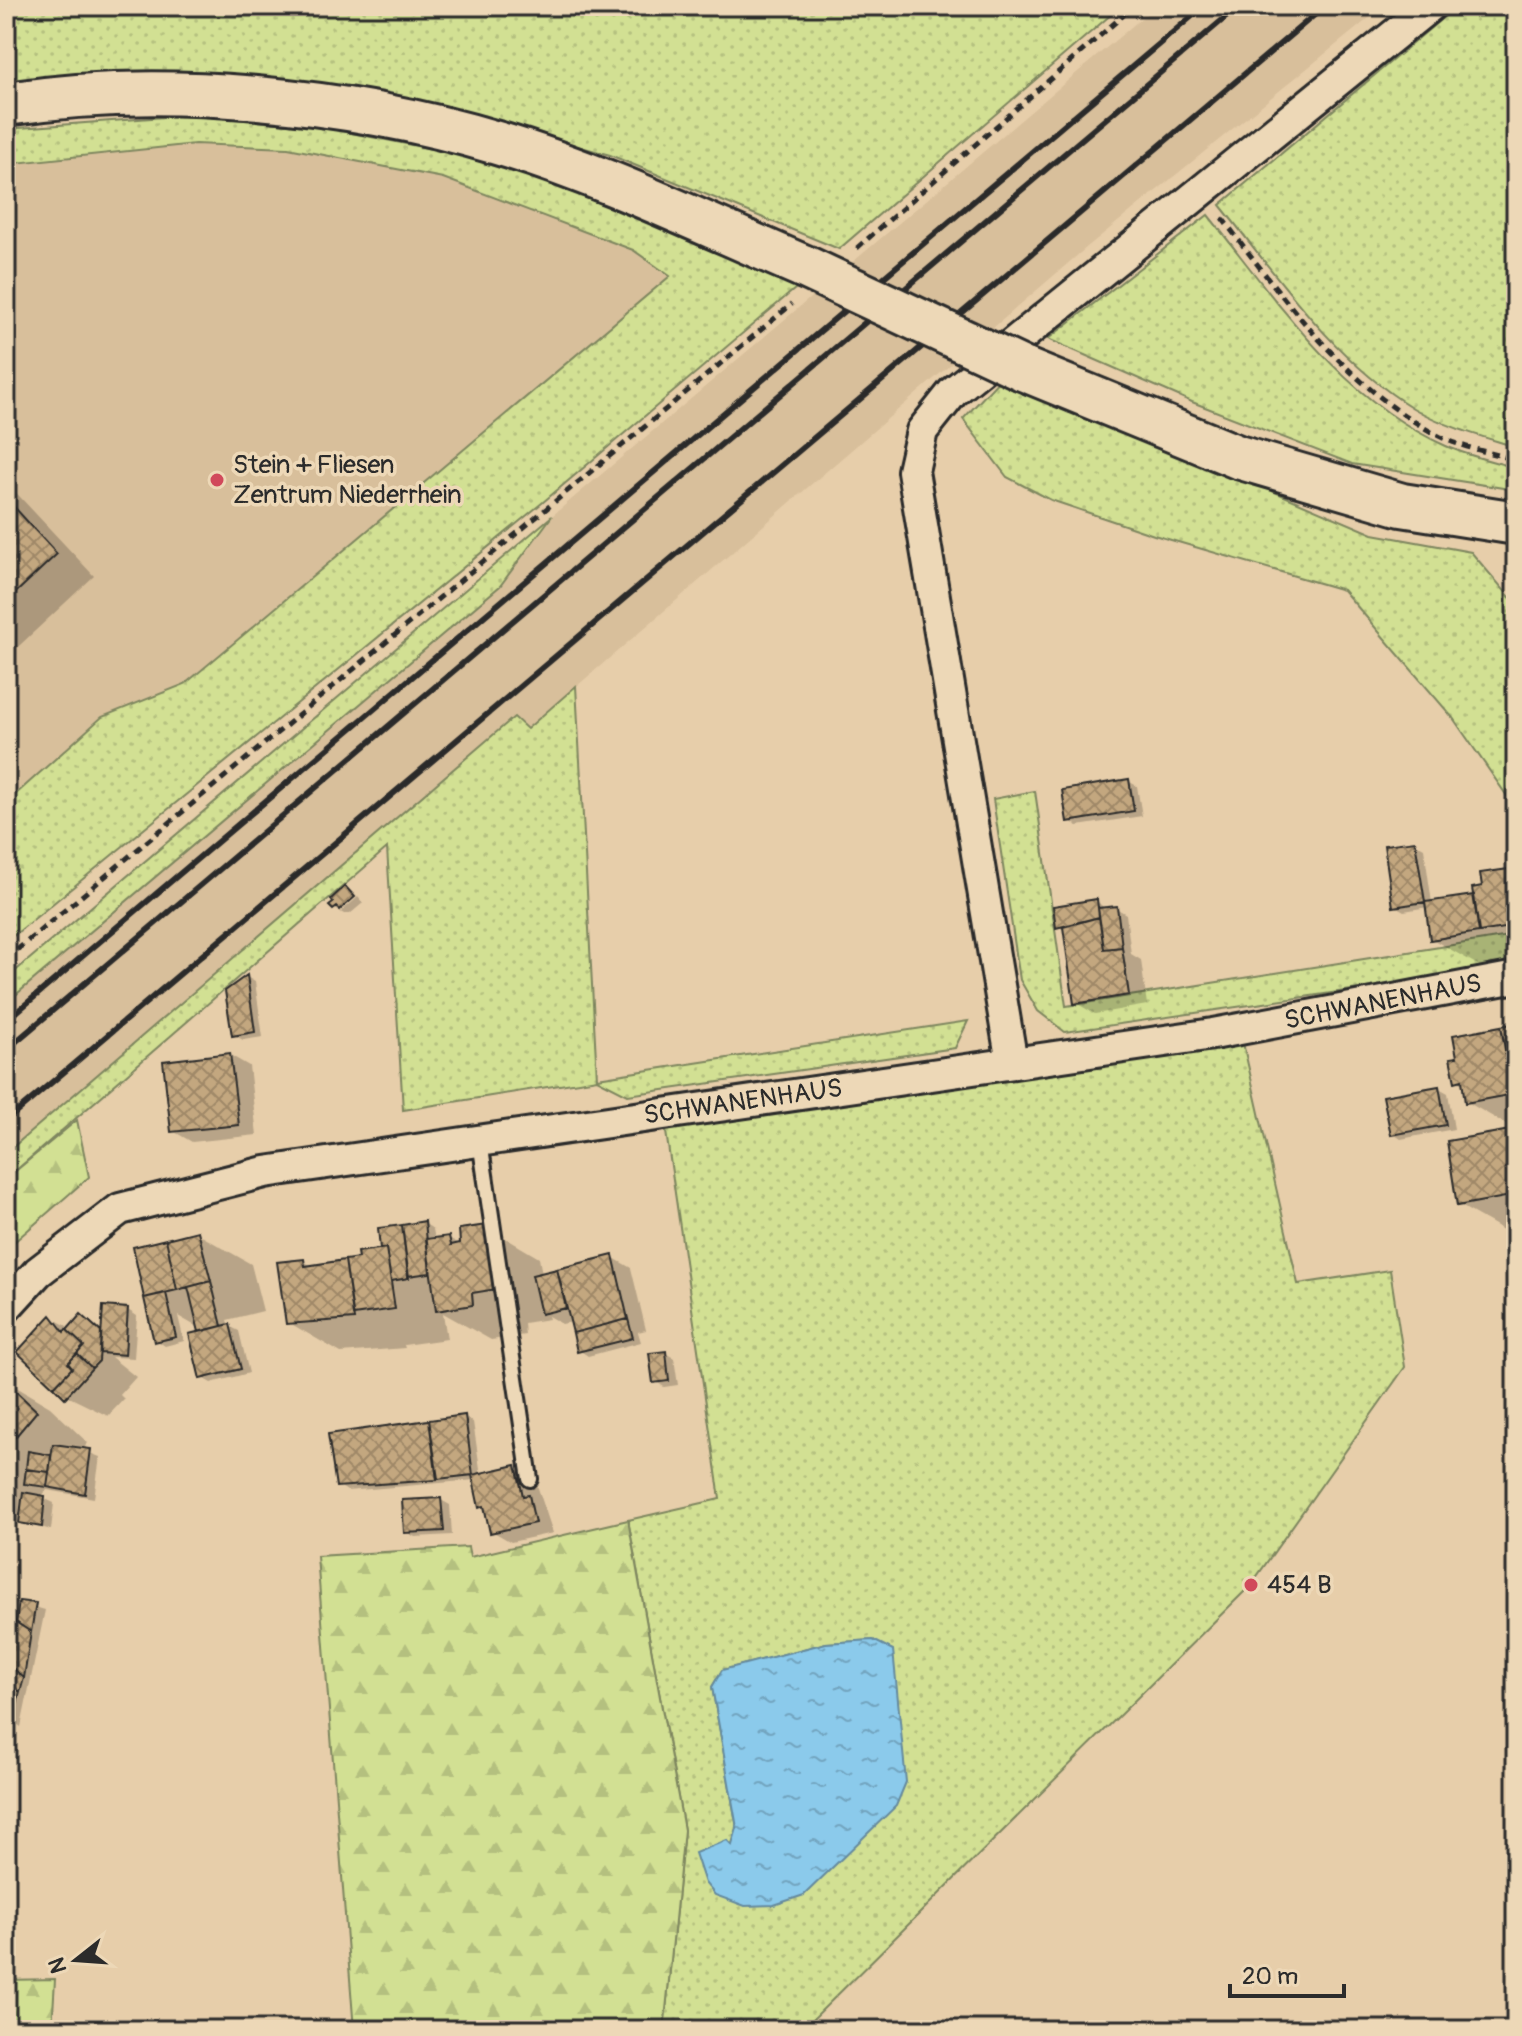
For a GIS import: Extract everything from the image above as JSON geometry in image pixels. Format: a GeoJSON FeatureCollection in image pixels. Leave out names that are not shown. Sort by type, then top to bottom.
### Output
{"type":"FeatureCollection","features":[{"type":"Feature","properties":{"kind":"main road"},"geometry":{"type":"LineString","coordinates":[[6,104],[142,93],[219,96],[415,120],[499,143],[585,174],[804,281],[1238,457],[1402,505],[1516,523]]}},
{"type":"Feature","properties":{"kind":"street"},"geometry":{"type":"LineString","coordinates":[[1012,1063],[913,471],[922,431],[953,392],[1200,188],[1430,6]]}},
{"type":"Feature","properties":{"kind":"street","name":"SCHWANENHAUS"},"geometry":{"type":"LineString","coordinates":[[6,1307],[38,1272],[120,1209],[265,1172],[1213,1034],[1516,977]]}},
{"type":"Feature","properties":{"kind":"lane"},"geometry":{"type":"LineString","coordinates":[[480,1141],[530,1479]]}},
{"type":"Feature","properties":{"kind":"path"},"geometry":{"type":"LineString","coordinates":[[850,255],[1134,6]]}},
{"type":"Feature","properties":{"kind":"path"},"geometry":{"type":"LineString","coordinates":[[1200,188],[1309,332],[1384,402],[1437,436],[1516,460]]}},
{"type":"Feature","properties":{"kind":"path"},"geometry":{"type":"LineString","coordinates":[[6,959],[804,281]]}},
{"type":"Feature","properties":{"kind":"shaded area"},"geometry":{"type":"Polygon","coordinates":[[[1156,6],[1384,6],[1087,247],[527,729],[514,717],[6,1153],[6,1003],[500,586],[552,516],[1156,6]]]}},
{"type":"Feature","properties":{"kind":"shaded area","name":"Stein + Fliesen Zentrum Niederrhein"},"geometry":{"type":"Polygon","coordinates":[[[195,144],[288,148],[443,178],[633,250],[671,276],[185,684],[102,717],[6,803],[6,164],[195,144]]]}},
{"type":"Feature","properties":{"kind":"green space"},"geometry":{"type":"Polygon","coordinates":[[[6,6],[1121,6],[839,249],[610,155],[421,103],[265,78],[105,74],[6,84],[6,6]]]}},
{"type":"Feature","properties":{"kind":"green space"},"geometry":{"type":"Polygon","coordinates":[[[1457,6],[1516,6],[1516,447],[1438,421],[1413,408],[1357,366],[1285,288],[1220,205],[1457,6]]]}},
{"type":"Feature","properties":{"kind":"green space"},"geometry":{"type":"Polygon","coordinates":[[[191,115],[321,127],[487,160],[605,202],[802,283],[542,503],[6,942],[6,803],[102,717],[185,684],[670,276],[633,250],[443,178],[288,148],[195,144],[6,164],[6,129],[191,115]]]}},
{"type":"Feature","properties":{"kind":"green space"},"geometry":{"type":"Polygon","coordinates":[[[1208,215],[1286,314],[1343,375],[1375,403],[1446,446],[1516,468],[1516,490],[1352,464],[1192,402],[1048,339],[1208,215]]]}},
{"type":"Feature","properties":{"kind":"green space"},"geometry":{"type":"Polygon","coordinates":[[[1003,376],[1373,534],[1471,552],[1516,604],[1516,809],[1453,718],[1343,590],[1154,535],[1051,500],[1007,477],[963,419],[1003,376]]]}},
{"type":"Feature","properties":{"kind":"green space"},"geometry":{"type":"Polygon","coordinates":[[[552,516],[500,586],[6,1003],[6,979],[552,516]]]}},
{"type":"Feature","properties":{"kind":"green space"},"geometry":{"type":"Polygon","coordinates":[[[576,686],[597,1078],[968,1021],[955,1048],[628,1095],[597,1079],[403,1110],[387,848],[6,1179],[6,1153],[514,717],[527,729],[576,686]]]}},
{"type":"Feature","properties":{"kind":"green space"},"geometry":{"type":"Polygon","coordinates":[[[1035,791],[1066,1006],[1516,935],[1516,966],[1065,1032],[1038,1011],[1020,980],[993,799],[1035,791]]]}},
{"type":"Feature","properties":{"kind":"green space"},"geometry":{"type":"Polygon","coordinates":[[[1243,1043],[1298,1284],[1390,1270],[1405,1367],[1250,1586],[802,2030],[664,2030],[684,1830],[628,1520],[720,1499],[665,1125],[1243,1043]],[[873,1640],[826,1643],[722,1670],[712,1687],[737,1828],[716,1895],[873,1640]]]}},
{"type":"Feature","properties":{"kind":"green space"},"geometry":{"type":"Polygon","coordinates":[[[77,1120],[89,1177],[6,1249],[6,1179],[77,1120]]]}},
{"type":"Feature","properties":{"kind":"green space"},"geometry":{"type":"Polygon","coordinates":[[[628,1520],[684,1830],[664,2030],[354,2030],[317,1556],[468,1547],[470,1557],[628,1520]]]}},
{"type":"Feature","properties":{"kind":"green space"},"geometry":{"type":"Polygon","coordinates":[[[55,1979],[52,2030],[6,2030],[6,1980],[55,1979]]]}},
{"type":"Feature","properties":{"kind":"water"},"geometry":{"type":"Polygon","coordinates":[[[873,1640],[893,1650],[906,1782],[896,1806],[804,1895],[774,1905],[745,1906],[715,1895],[705,1883],[695,1853],[727,1840],[732,1845],[737,1828],[712,1687],[722,1670],[826,1643],[873,1640]]]}},
{"type":"Feature","properties":{"kind":"building"},"geometry":{"type":"Polygon","coordinates":[[[6,498],[57,554],[6,602],[6,498]]]}},
{"type":"Feature","properties":{"kind":"building"},"geometry":{"type":"Polygon","coordinates":[[[1129,779],[1134,811],[1067,822],[1062,790],[1129,779]]]}},
{"type":"Feature","properties":{"kind":"building"},"geometry":{"type":"Polygon","coordinates":[[[1415,841],[1425,902],[1393,907],[1384,845],[1415,841]]]}},
{"type":"Feature","properties":{"kind":"building"},"geometry":{"type":"Polygon","coordinates":[[[1509,869],[1516,926],[1479,932],[1472,888],[1482,886],[1480,873],[1509,869]]]}},
{"type":"Feature","properties":{"kind":"building"},"geometry":{"type":"Polygon","coordinates":[[[345,886],[355,897],[340,910],[337,907],[333,910],[329,906],[333,903],[331,899],[345,886]]]}},
{"type":"Feature","properties":{"kind":"building"},"geometry":{"type":"Polygon","coordinates":[[[1474,895],[1479,932],[1430,940],[1425,902],[1474,895]]]}},
{"type":"Feature","properties":{"kind":"building"},"geometry":{"type":"Polygon","coordinates":[[[1097,899],[1099,917],[1056,928],[1053,906],[1097,899]]]}},
{"type":"Feature","properties":{"kind":"building"},"geometry":{"type":"Polygon","coordinates":[[[1117,906],[1122,947],[1104,949],[1098,908],[1117,906]]]}},
{"type":"Feature","properties":{"kind":"building"},"geometry":{"type":"Polygon","coordinates":[[[1099,917],[1104,949],[1122,947],[1129,995],[1074,1004],[1063,927],[1099,917]]]}},
{"type":"Feature","properties":{"kind":"building"},"geometry":{"type":"Polygon","coordinates":[[[247,975],[255,1032],[232,1036],[225,991],[247,975]]]}},
{"type":"Feature","properties":{"kind":"building"},"geometry":{"type":"Polygon","coordinates":[[[1516,1023],[1516,1078],[1510,1079],[1501,1026],[1516,1023]]]}},
{"type":"Feature","properties":{"kind":"building"},"geometry":{"type":"Polygon","coordinates":[[[1501,1026],[1514,1094],[1465,1103],[1462,1080],[1455,1082],[1450,1058],[1457,1057],[1453,1035],[1501,1026]]]}},
{"type":"Feature","properties":{"kind":"building"},"geometry":{"type":"Polygon","coordinates":[[[230,1053],[239,1125],[171,1132],[163,1061],[230,1053]]]}},
{"type":"Feature","properties":{"kind":"building"},"geometry":{"type":"Polygon","coordinates":[[[1439,1086],[1446,1125],[1391,1135],[1383,1096],[1439,1086]]]}},
{"type":"Feature","properties":{"kind":"building"},"geometry":{"type":"Polygon","coordinates":[[[1516,1129],[1516,1172],[1511,1172],[1516,1195],[1457,1206],[1447,1141],[1516,1129]]]}},
{"type":"Feature","properties":{"kind":"building"},"geometry":{"type":"Polygon","coordinates":[[[425,1221],[430,1273],[408,1276],[402,1225],[425,1221]]]}},
{"type":"Feature","properties":{"kind":"building"},"geometry":{"type":"Polygon","coordinates":[[[402,1225],[409,1278],[391,1281],[386,1248],[380,1249],[378,1228],[402,1225]]]}},
{"type":"Feature","properties":{"kind":"building"},"geometry":{"type":"Polygon","coordinates":[[[487,1225],[497,1289],[472,1293],[473,1305],[436,1311],[426,1239],[449,1236],[451,1245],[460,1243],[459,1229],[487,1225]]]}},
{"type":"Feature","properties":{"kind":"building"},"geometry":{"type":"Polygon","coordinates":[[[198,1231],[211,1281],[177,1290],[166,1239],[198,1231]]]}},
{"type":"Feature","properties":{"kind":"building"},"geometry":{"type":"Polygon","coordinates":[[[166,1239],[177,1290],[144,1298],[133,1247],[166,1239]]]}},
{"type":"Feature","properties":{"kind":"building"},"geometry":{"type":"Polygon","coordinates":[[[386,1248],[395,1309],[353,1315],[345,1260],[358,1258],[357,1252],[386,1248]]]}},
{"type":"Feature","properties":{"kind":"building"},"geometry":{"type":"Polygon","coordinates":[[[613,1255],[628,1319],[573,1333],[557,1269],[613,1255]]]}},
{"type":"Feature","properties":{"kind":"building"},"geometry":{"type":"Polygon","coordinates":[[[304,1259],[305,1266],[345,1260],[354,1319],[286,1324],[277,1262],[304,1259]]]}},
{"type":"Feature","properties":{"kind":"building"},"geometry":{"type":"Polygon","coordinates":[[[557,1269],[566,1308],[541,1314],[532,1275],[557,1269]]]}},
{"type":"Feature","properties":{"kind":"building"},"geometry":{"type":"Polygon","coordinates":[[[211,1281],[222,1326],[199,1332],[188,1287],[211,1281]]]}},
{"type":"Feature","properties":{"kind":"building"},"geometry":{"type":"Polygon","coordinates":[[[166,1293],[176,1337],[154,1342],[144,1298],[166,1293]]]}},
{"type":"Feature","properties":{"kind":"building"},"geometry":{"type":"Polygon","coordinates":[[[103,1306],[128,1308],[125,1355],[100,1353],[103,1306]]]}},
{"type":"Feature","properties":{"kind":"building"},"geometry":{"type":"Polygon","coordinates":[[[81,1314],[101,1332],[99,1361],[92,1368],[77,1354],[84,1346],[67,1330],[81,1314]]]}},
{"type":"Feature","properties":{"kind":"building"},"geometry":{"type":"Polygon","coordinates":[[[51,1315],[64,1332],[66,1329],[84,1346],[68,1363],[72,1368],[54,1387],[17,1352],[51,1315]]]}},
{"type":"Feature","properties":{"kind":"building"},"geometry":{"type":"Polygon","coordinates":[[[628,1319],[633,1338],[577,1352],[573,1333],[628,1319]]]}},
{"type":"Feature","properties":{"kind":"building"},"geometry":{"type":"Polygon","coordinates":[[[230,1324],[241,1369],[200,1379],[189,1334],[230,1324]]]}},
{"type":"Feature","properties":{"kind":"building"},"geometry":{"type":"Polygon","coordinates":[[[666,1351],[669,1381],[653,1383],[649,1353],[666,1351]]]}},
{"type":"Feature","properties":{"kind":"building"},"geometry":{"type":"Polygon","coordinates":[[[77,1354],[92,1368],[65,1398],[54,1387],[72,1368],[68,1363],[77,1354]]]}},
{"type":"Feature","properties":{"kind":"building"},"geometry":{"type":"Polygon","coordinates":[[[6,1382],[37,1411],[17,1435],[6,1424],[6,1382]]]}},
{"type":"Feature","properties":{"kind":"building"},"geometry":{"type":"Polygon","coordinates":[[[465,1415],[473,1475],[438,1479],[429,1420],[465,1415]]]}},
{"type":"Feature","properties":{"kind":"building"},"geometry":{"type":"Polygon","coordinates":[[[429,1420],[437,1480],[336,1487],[328,1434],[429,1420]]]}},
{"type":"Feature","properties":{"kind":"building"},"geometry":{"type":"Polygon","coordinates":[[[6,1424],[17,1435],[6,1447],[6,1424]]]}},
{"type":"Feature","properties":{"kind":"building"},"geometry":{"type":"Polygon","coordinates":[[[53,1444],[91,1449],[85,1494],[47,1487],[53,1444]]]}},
{"type":"Feature","properties":{"kind":"building"},"geometry":{"type":"Polygon","coordinates":[[[28,1451],[51,1455],[49,1472],[26,1469],[28,1451]]]}},
{"type":"Feature","properties":{"kind":"building"},"geometry":{"type":"Polygon","coordinates":[[[516,1465],[523,1496],[529,1495],[535,1523],[490,1533],[484,1506],[479,1508],[472,1475],[516,1465]]]}},
{"type":"Feature","properties":{"kind":"building"},"geometry":{"type":"Polygon","coordinates":[[[26,1469],[49,1472],[47,1487],[24,1484],[26,1469]]]}},
{"type":"Feature","properties":{"kind":"building"},"geometry":{"type":"Polygon","coordinates":[[[23,1492],[45,1496],[42,1527],[19,1523],[23,1492]]]}},
{"type":"Feature","properties":{"kind":"building"},"geometry":{"type":"Polygon","coordinates":[[[441,1498],[444,1531],[404,1533],[402,1500],[441,1498]]]}},
{"type":"Feature","properties":{"kind":"building"},"geometry":{"type":"Polygon","coordinates":[[[19,1601],[36,1603],[31,1632],[16,1622],[19,1601]]]}},
{"type":"Feature","properties":{"kind":"building"},"geometry":{"type":"Polygon","coordinates":[[[6,1616],[31,1632],[24,1678],[6,1662],[6,1616]]]}},
{"type":"Feature","properties":{"kind":"building"},"geometry":{"type":"Polygon","coordinates":[[[14,1669],[24,1678],[20,1692],[6,1680],[14,1669]]]}},
{"type":"Feature","properties":{"kind":"building"},"geometry":{"type":"Polygon","coordinates":[[[6,1680],[20,1692],[12,1725],[6,1719],[6,1680]]]}},
{"type":"Feature","properties":{"kind":"railway"},"geometry":{"type":"LineString","coordinates":[[6,1021],[1204,6]]}},
{"type":"Feature","properties":{"kind":"railway"},"geometry":{"type":"LineString","coordinates":[[6,1050],[1239,6]]}},
{"type":"Feature","properties":{"kind":"railway"},"geometry":{"type":"LineString","coordinates":[[6,1121],[1325,6]]}},
{"type":"Feature","properties":{"kind":"place","name":"Stein + Fliesen Zentrum Niederrhein"},"geometry":{"type":"Point","coordinates":[217,480]}},
{"type":"Feature","properties":{"kind":"place","name":"454 B"},"geometry":{"type":"Point","coordinates":[1251,1585]}}]}
